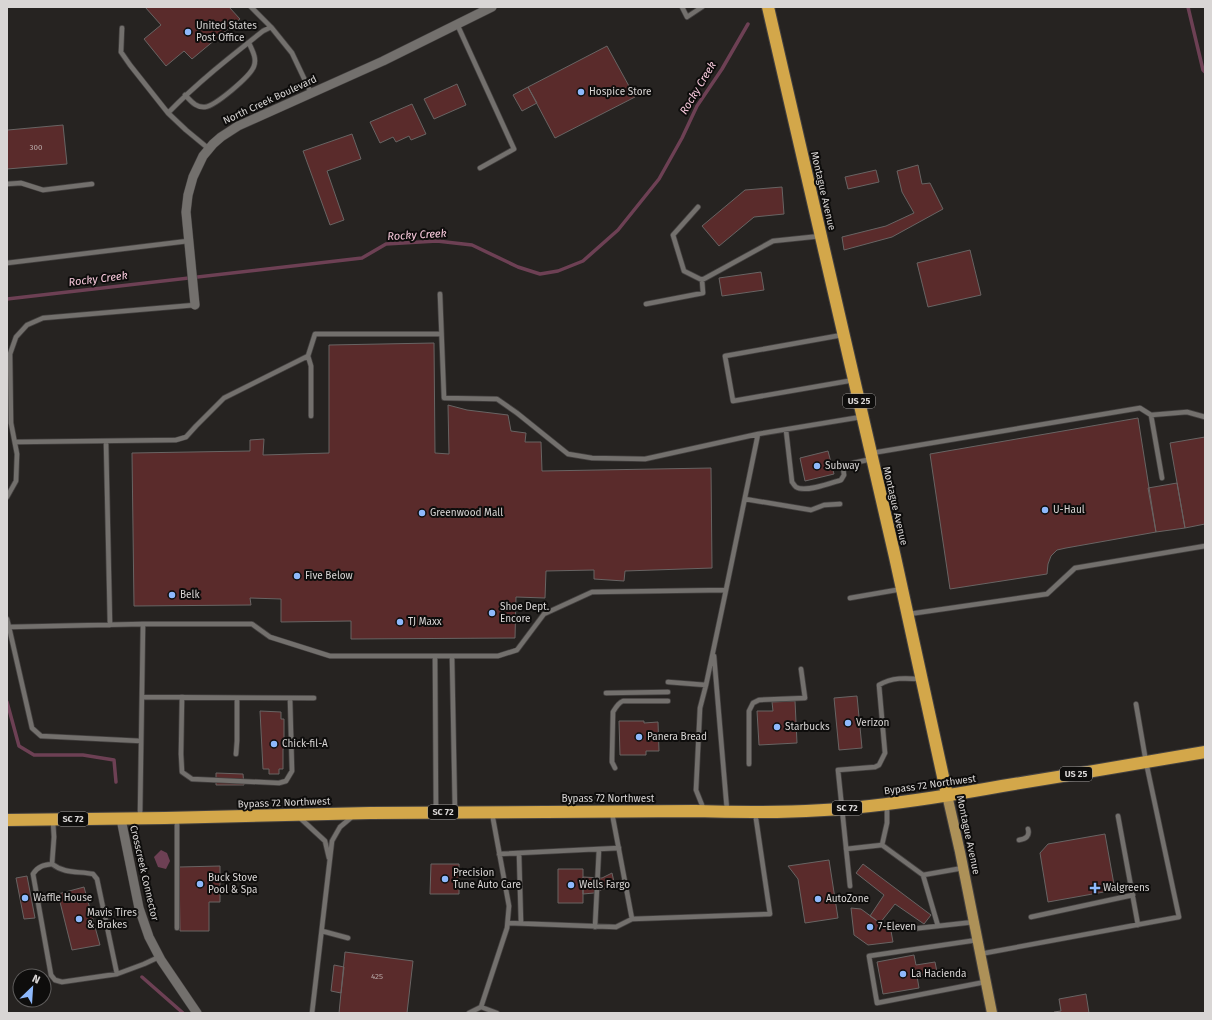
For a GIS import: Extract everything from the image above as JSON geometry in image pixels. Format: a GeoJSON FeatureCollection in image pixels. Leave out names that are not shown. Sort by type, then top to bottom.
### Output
{"type":"FeatureCollection","features":[{"type":"Feature","properties":{"kind":"highway","name":"Montague Avenue"},"geometry":{"type":"LineString","coordinates":[[768,7],[908,615],[947,796]]}},
{"type":"Feature","properties":{"kind":"highway","name":"Bypass 72 Northwest"},"geometry":{"type":"LineString","coordinates":[[7,820],[140,819],[436,812],[792,812],[842,809],[947,796],[1205,752]]}},
{"type":"Feature","properties":{"kind":"main road","name":"Montague Avenue"},"geometry":{"type":"LineString","coordinates":[[947,796],[992,1013]]}},
{"type":"Feature","properties":{"kind":"street","name":"North Creek Boulevard"},"geometry":{"type":"LineString","coordinates":[[195,306],[186,212],[188,195],[193,177],[199,163],[209,149],[221,137],[238,126],[383,60],[492,7]]}},
{"type":"Feature","properties":{"kind":"street","name":"Crosscreek Connector"},"geometry":{"type":"LineString","coordinates":[[121,819],[143,922],[159,957],[197,1013]]}},
{"type":"Feature","properties":{"kind":"lane"},"geometry":{"type":"LineString","coordinates":[[251,7],[271,27],[292,53],[311,93]]}},
{"type":"Feature","properties":{"kind":"lane"},"geometry":{"type":"LineString","coordinates":[[682,7],[688,17],[702,7]]}},
{"type":"Feature","properties":{"kind":"lane"},"geometry":{"type":"LineString","coordinates":[[456,24],[514,149],[480,168]]}},
{"type":"Feature","properties":{"kind":"lane"},"geometry":{"type":"LineString","coordinates":[[168,113],[185,95],[249,42],[263,31],[271,27]]}},
{"type":"Feature","properties":{"kind":"lane"},"geometry":{"type":"LineString","coordinates":[[122,28],[121,52],[130,65],[168,113],[209,149]]}},
{"type":"Feature","properties":{"kind":"lane"},"geometry":{"type":"LineString","coordinates":[[185,95],[195,106],[205,107],[216,103],[250,74],[254,65],[254,55],[249,42]]}},
{"type":"Feature","properties":{"kind":"lane"},"geometry":{"type":"LineString","coordinates":[[7,184],[21,183],[43,190],[92,184]]}},
{"type":"Feature","properties":{"kind":"lane"},"geometry":{"type":"LineString","coordinates":[[698,207],[673,235],[684,270],[702,280]]}},
{"type":"Feature","properties":{"kind":"lane"},"geometry":{"type":"LineString","coordinates":[[702,280],[773,241],[820,236]]}},
{"type":"Feature","properties":{"kind":"lane"},"geometry":{"type":"LineString","coordinates":[[7,263],[188,241]]}},
{"type":"Feature","properties":{"kind":"lane"},"geometry":{"type":"LineString","coordinates":[[646,304],[703,293],[702,280]]}},
{"type":"Feature","properties":{"kind":"lane"},"geometry":{"type":"LineString","coordinates":[[440,294],[444,398],[497,399],[568,454],[592,458],[645,459],[758,434],[862,417]]}},
{"type":"Feature","properties":{"kind":"lane"},"geometry":{"type":"LineString","coordinates":[[7,497],[16,481],[17,454],[11,423],[10,354],[16,337],[27,325],[43,318],[195,306]]}},
{"type":"Feature","properties":{"kind":"lane"},"geometry":{"type":"LineString","coordinates":[[311,416],[311,366],[308,356],[314,334],[441,334]]}},
{"type":"Feature","properties":{"kind":"lane"},"geometry":{"type":"LineString","coordinates":[[843,334],[725,356],[733,401],[854,380]]}},
{"type":"Feature","properties":{"kind":"lane"},"geometry":{"type":"LineString","coordinates":[[15,442],[176,440],[186,437],[224,398],[308,356]]}},
{"type":"Feature","properties":{"kind":"lane"},"geometry":{"type":"LineString","coordinates":[[786,430],[792,482],[795,486],[804,489],[841,480],[844,475],[843,467],[871,456],[1140,408],[1151,415],[1187,412],[1205,417]]}},
{"type":"Feature","properties":{"kind":"lane"},"geometry":{"type":"LineString","coordinates":[[1151,415],[1162,478]]}},
{"type":"Feature","properties":{"kind":"lane"},"geometry":{"type":"LineString","coordinates":[[704,812],[696,790],[700,708],[714,651],[758,434]]}},
{"type":"Feature","properties":{"kind":"lane"},"geometry":{"type":"LineString","coordinates":[[106,441],[110,625]]}},
{"type":"Feature","properties":{"kind":"lane"},"geometry":{"type":"LineString","coordinates":[[745,499],[810,510],[824,505],[840,504]]}},
{"type":"Feature","properties":{"kind":"lane"},"geometry":{"type":"LineString","coordinates":[[908,615],[1047,594],[1074,568],[1205,546]]}},
{"type":"Feature","properties":{"kind":"lane"},"geometry":{"type":"LineString","coordinates":[[850,598],[902,589]]}},
{"type":"Feature","properties":{"kind":"lane"},"geometry":{"type":"LineString","coordinates":[[9,627],[143,624],[252,624],[270,638],[330,656],[498,656],[517,650],[544,614],[592,592],[726,590]]}},
{"type":"Feature","properties":{"kind":"lane"},"geometry":{"type":"LineString","coordinates":[[7,619],[32,728],[41,736],[141,741]]}},
{"type":"Feature","properties":{"kind":"lane"},"geometry":{"type":"LineString","coordinates":[[140,819],[143,624]]}},
{"type":"Feature","properties":{"kind":"lane"},"geometry":{"type":"LineString","coordinates":[[714,651],[727,812]]}},
{"type":"Feature","properties":{"kind":"lane"},"geometry":{"type":"LineString","coordinates":[[435,656],[436,812]]}},
{"type":"Feature","properties":{"kind":"lane"},"geometry":{"type":"LineString","coordinates":[[452,656],[455,812]]}},
{"type":"Feature","properties":{"kind":"lane"},"geometry":{"type":"LineString","coordinates":[[749,764],[749,710],[753,703],[759,700],[805,698],[801,669]]}},
{"type":"Feature","properties":{"kind":"lane"},"geometry":{"type":"LineString","coordinates":[[850,886],[838,770],[875,767],[881,762],[885,753],[879,685],[887,681],[901,678],[922,679]]}},
{"type":"Feature","properties":{"kind":"lane"},"geometry":{"type":"LineString","coordinates":[[668,682],[706,685]]}},
{"type":"Feature","properties":{"kind":"lane"},"geometry":{"type":"LineString","coordinates":[[606,693],[668,692]]}},
{"type":"Feature","properties":{"kind":"lane"},"geometry":{"type":"LineString","coordinates":[[142,697],[314,698]]}},
{"type":"Feature","properties":{"kind":"lane"},"geometry":{"type":"LineString","coordinates":[[182,697],[181,761],[182,772],[187,777],[192,779],[279,783],[286,781],[292,771],[290,698]]}},
{"type":"Feature","properties":{"kind":"lane"},"geometry":{"type":"LineString","coordinates":[[236,754],[237,698]]}},
{"type":"Feature","properties":{"kind":"lane"},"geometry":{"type":"LineString","coordinates":[[615,768],[612,762],[612,755],[613,712],[616,707],[620,702],[624,701],[668,701]]}},
{"type":"Feature","properties":{"kind":"lane"},"geometry":{"type":"LineString","coordinates":[[980,954],[1179,917],[1146,762],[1136,704]]}},
{"type":"Feature","properties":{"kind":"lane"},"geometry":{"type":"LineString","coordinates":[[882,845],[887,823],[887,804]]}},
{"type":"Feature","properties":{"kind":"lane"},"geometry":{"type":"LineString","coordinates":[[612,811],[632,919]]}},
{"type":"Feature","properties":{"kind":"lane"},"geometry":{"type":"LineString","coordinates":[[469,1013],[480,1007],[508,923],[509,906],[492,812]]}},
{"type":"Feature","properties":{"kind":"lane"},"geometry":{"type":"LineString","coordinates":[[508,923],[616,927],[632,919],[770,914],[755,812]]}},
{"type":"Feature","properties":{"kind":"lane"},"geometry":{"type":"LineString","coordinates":[[312,1013],[332,841],[340,827],[356,813]]}},
{"type":"Feature","properties":{"kind":"lane"},"geometry":{"type":"LineString","coordinates":[[297,815],[325,841],[330,862]]}},
{"type":"Feature","properties":{"kind":"lane"},"geometry":{"type":"LineString","coordinates":[[1118,816],[1138,925]]}},
{"type":"Feature","properties":{"kind":"lane"},"geometry":{"type":"LineString","coordinates":[[177,818],[177,928]]}},
{"type":"Feature","properties":{"kind":"lane"},"geometry":{"type":"LineString","coordinates":[[52,864],[54,837],[53,820]]}},
{"type":"Feature","properties":{"kind":"lane"},"geometry":{"type":"LineString","coordinates":[[1019,840],[1027,837],[1029,833],[1028,829]]}},
{"type":"Feature","properties":{"kind":"lane"},"geometry":{"type":"LineString","coordinates":[[846,849],[882,845],[923,875],[938,926]]}},
{"type":"Feature","properties":{"kind":"lane"},"geometry":{"type":"LineString","coordinates":[[595,927],[599,848]]}},
{"type":"Feature","properties":{"kind":"lane"},"geometry":{"type":"LineString","coordinates":[[499,854],[619,848]]}},
{"type":"Feature","properties":{"kind":"lane"},"geometry":{"type":"LineString","coordinates":[[519,853],[521,924]]}},
{"type":"Feature","properties":{"kind":"lane"},"geometry":{"type":"LineString","coordinates":[[52,864],[36,869],[34,874],[51,975],[55,980],[62,982],[117,974],[159,957]]}},
{"type":"Feature","properties":{"kind":"lane"},"geometry":{"type":"LineString","coordinates":[[52,864],[58,869],[93,874],[97,879],[117,974]]}},
{"type":"Feature","properties":{"kind":"lane"},"geometry":{"type":"LineString","coordinates":[[923,875],[963,868]]}},
{"type":"Feature","properties":{"kind":"lane"},"geometry":{"type":"LineString","coordinates":[[1031,917],[1133,895]]}},
{"type":"Feature","properties":{"kind":"lane"},"geometry":{"type":"LineString","coordinates":[[911,929],[974,922]]}},
{"type":"Feature","properties":{"kind":"lane"},"geometry":{"type":"LineString","coordinates":[[322,931],[348,938]]}},
{"type":"Feature","properties":{"kind":"lane"},"geometry":{"type":"LineString","coordinates":[[977,940],[869,956],[877,1003],[986,982]]}},
{"type":"Feature","properties":{"kind":"lane"},"geometry":{"type":"LineString","coordinates":[[480,1007],[497,1013]]}},
{"type":"Feature","properties":{"kind":"shaded area"},"geometry":{"type":"Polygon","coordinates":[[[161,850],[167,853],[170,861],[166,869],[158,867],[154,857],[161,850]]]}},
{"type":"Feature","properties":{"kind":"building","name":"United States Post Office"},"geometry":{"type":"Polygon","coordinates":[[[145,7],[229,7],[240,19],[192,59],[184,51],[166,66],[144,39],[161,25],[145,7]]]}},
{"type":"Feature","properties":{"kind":"building","name":"Hospice Store"},"geometry":{"type":"Polygon","coordinates":[[[607,46],[635,97],[555,138],[528,87],[607,46]]]}},
{"type":"Feature","properties":{"kind":"building"},"geometry":{"type":"Polygon","coordinates":[[[457,84],[466,105],[434,119],[424,99],[457,84]]]}},
{"type":"Feature","properties":{"kind":"building"},"geometry":{"type":"Polygon","coordinates":[[[528,87],[537,103],[522,111],[513,95],[528,87]]]}},
{"type":"Feature","properties":{"kind":"building"},"geometry":{"type":"Polygon","coordinates":[[[412,104],[426,134],[411,140],[409,136],[396,142],[393,137],[380,143],[370,122],[412,104]]]}},
{"type":"Feature","properties":{"kind":"building"},"geometry":{"type":"Polygon","coordinates":[[[63,125],[67,164],[7,169],[7,129],[63,125]]]}},
{"type":"Feature","properties":{"kind":"building"},"geometry":{"type":"Polygon","coordinates":[[[352,134],[361,159],[327,171],[344,220],[330,225],[303,151],[352,134]]]}},
{"type":"Feature","properties":{"kind":"building"},"geometry":{"type":"Polygon","coordinates":[[[918,165],[922,184],[930,183],[943,209],[892,237],[844,250],[842,237],[886,226],[914,213],[902,192],[897,171],[918,165]]]}},
{"type":"Feature","properties":{"kind":"building"},"geometry":{"type":"Polygon","coordinates":[[[876,170],[879,182],[848,189],[845,177],[876,170]]]}},
{"type":"Feature","properties":{"kind":"building"},"geometry":{"type":"Polygon","coordinates":[[[782,187],[784,214],[754,217],[719,246],[702,226],[745,190],[782,187]]]}},
{"type":"Feature","properties":{"kind":"building"},"geometry":{"type":"Polygon","coordinates":[[[970,250],[981,295],[928,307],[917,263],[970,250]]]}},
{"type":"Feature","properties":{"kind":"building"},"geometry":{"type":"Polygon","coordinates":[[[761,272],[764,290],[722,296],[719,278],[761,272]]]}},
{"type":"Feature","properties":{"kind":"building","name":"Greenwood Mall"},"geometry":{"type":"Polygon","coordinates":[[[434,343],[435,453],[449,454],[448,405],[467,410],[508,415],[511,431],[526,433],[525,442],[541,442],[542,471],[711,468],[712,568],[625,571],[624,581],[594,579],[594,570],[546,571],[545,598],[516,597],[515,638],[351,639],[351,621],[281,622],[281,599],[250,598],[251,605],[134,606],[132,453],[250,451],[250,440],[264,439],[263,455],[329,453],[329,345],[434,343]]]}},
{"type":"Feature","properties":{"kind":"building","name":"U-Haul"},"geometry":{"type":"Polygon","coordinates":[[[1138,418],[1156,532],[1057,550],[1051,556],[1047,574],[950,589],[930,454],[1138,418]]]}},
{"type":"Feature","properties":{"kind":"building"},"geometry":{"type":"Polygon","coordinates":[[[1205,437],[1205,524],[1185,528],[1170,443],[1205,437]]]}},
{"type":"Feature","properties":{"kind":"building","name":"Subway"},"geometry":{"type":"Polygon","coordinates":[[[828,451],[834,474],[805,481],[800,458],[828,451]]]}},
{"type":"Feature","properties":{"kind":"building"},"geometry":{"type":"Polygon","coordinates":[[[1177,483],[1185,528],[1156,532],[1148,488],[1177,483]]]}},
{"type":"Feature","properties":{"kind":"building","name":"Verizon"},"geometry":{"type":"Polygon","coordinates":[[[857,696],[862,748],[839,750],[834,698],[857,696]]]}},
{"type":"Feature","properties":{"kind":"building","name":"Starbucks"},"geometry":{"type":"Polygon","coordinates":[[[795,701],[797,743],[759,745],[757,711],[773,711],[772,702],[795,701]]]}},
{"type":"Feature","properties":{"kind":"building","name":"Chick-fil-A"},"geometry":{"type":"Polygon","coordinates":[[[260,711],[281,712],[281,719],[284,719],[284,741],[286,741],[286,748],[283,749],[283,769],[279,769],[279,774],[269,774],[269,769],[263,769],[260,711]]]}},
{"type":"Feature","properties":{"kind":"building","name":"Panera Bread"},"geometry":{"type":"Polygon","coordinates":[[[619,721],[644,721],[644,723],[658,722],[659,751],[646,751],[646,755],[620,755],[619,721]]]}},
{"type":"Feature","properties":{"kind":"building"},"geometry":{"type":"Polygon","coordinates":[[[216,773],[243,774],[244,785],[216,785],[216,773]]]}},
{"type":"Feature","properties":{"kind":"building","name":"Walgreens"},"geometry":{"type":"Polygon","coordinates":[[[1105,834],[1115,890],[1048,902],[1040,853],[1048,844],[1105,834]]]}},
{"type":"Feature","properties":{"kind":"building","name":"AutoZone"},"geometry":{"type":"Polygon","coordinates":[[[829,860],[838,918],[805,923],[798,879],[788,866],[829,860]]]}},
{"type":"Feature","properties":{"kind":"building","name":"Precision Tune Auto Care"},"geometry":{"type":"Polygon","coordinates":[[[431,864],[459,864],[459,894],[430,894],[431,864]]]}},
{"type":"Feature","properties":{"kind":"building"},"geometry":{"type":"Polygon","coordinates":[[[863,864],[931,915],[924,924],[895,904],[880,923],[870,916],[884,895],[856,873],[863,864]]]}},
{"type":"Feature","properties":{"kind":"building","name":"Buck Stove Pool & Spa"},"geometry":{"type":"Polygon","coordinates":[[[220,866],[220,902],[209,902],[209,931],[180,931],[179,867],[220,866]]]}},
{"type":"Feature","properties":{"kind":"building","name":"Wells Fargo"},"geometry":{"type":"Polygon","coordinates":[[[558,869],[583,869],[583,903],[558,903],[558,869]]]}},
{"type":"Feature","properties":{"kind":"building"},"geometry":{"type":"Polygon","coordinates":[[[612,873],[614,882],[594,893],[583,894],[583,877],[602,878],[612,873]]]}},
{"type":"Feature","properties":{"kind":"building","name":"Waffle House"},"geometry":{"type":"Polygon","coordinates":[[[27,876],[35,918],[24,919],[16,878],[27,876]]]}},
{"type":"Feature","properties":{"kind":"building","name":"Mavis Tires & Brakes"},"geometry":{"type":"Polygon","coordinates":[[[84,887],[100,945],[72,950],[58,894],[84,887]]]}},
{"type":"Feature","properties":{"kind":"building","name":"7-Eleven"},"geometry":{"type":"Polygon","coordinates":[[[851,908],[861,909],[891,931],[893,942],[868,945],[854,935],[851,908]]]}},
{"type":"Feature","properties":{"kind":"building"},"geometry":{"type":"Polygon","coordinates":[[[345,952],[413,961],[407,1013],[339,1013],[345,952]]]}},
{"type":"Feature","properties":{"kind":"building","name":"La Hacienda"},"geometry":{"type":"Polygon","coordinates":[[[914,955],[916,965],[935,962],[937,972],[917,976],[919,988],[883,994],[877,962],[914,955]]]}},
{"type":"Feature","properties":{"kind":"building"},"geometry":{"type":"Polygon","coordinates":[[[334,965],[344,967],[341,993],[331,991],[334,965]]]}},
{"type":"Feature","properties":{"kind":"building"},"geometry":{"type":"Polygon","coordinates":[[[1086,994],[1089,1013],[1054,1013],[1061,1011],[1059,999],[1086,994]]]}},
{"type":"Feature","properties":{"kind":"waterway","name":"Rocky Creek"},"geometry":{"type":"LineString","coordinates":[[1188,7],[1203,70],[1205,72]]}},
{"type":"Feature","properties":{"kind":"waterway","name":"Rocky Creek"},"geometry":{"type":"LineString","coordinates":[[7,299],[362,258],[386,244],[437,241],[472,245],[518,267],[540,274],[558,271],[583,261],[618,230],[659,179],[682,138],[697,106],[722,69],[748,24]]}},
{"type":"Feature","properties":{"kind":"waterway"},"geometry":{"type":"LineString","coordinates":[[7,702],[19,746],[34,755],[83,755],[114,760],[116,782]]}},
{"type":"Feature","properties":{"kind":"waterway"},"geometry":{"type":"LineString","coordinates":[[142,977],[183,1013]]}},
{"type":"Feature","properties":{"kind":"place","name":"United States Post Office"},"geometry":{"type":"Point","coordinates":[188,32]}},
{"type":"Feature","properties":{"kind":"place","name":"Hospice Store"},"geometry":{"type":"Point","coordinates":[581,92]}},
{"type":"Feature","properties":{"kind":"place","name":"Subway"},"geometry":{"type":"Point","coordinates":[817,466]}},
{"type":"Feature","properties":{"kind":"place","name":"U-Haul"},"geometry":{"type":"Point","coordinates":[1045,510]}},
{"type":"Feature","properties":{"kind":"place","name":"Greenwood Mall"},"geometry":{"type":"Point","coordinates":[422,513]}},
{"type":"Feature","properties":{"kind":"place","name":"Five Below"},"geometry":{"type":"Point","coordinates":[297,576]}},
{"type":"Feature","properties":{"kind":"place","name":"Belk"},"geometry":{"type":"Point","coordinates":[172,595]}},
{"type":"Feature","properties":{"kind":"place","name":"Shoe Dept. Encore"},"geometry":{"type":"Point","coordinates":[492,613]}},
{"type":"Feature","properties":{"kind":"place","name":"TJ Maxx"},"geometry":{"type":"Point","coordinates":[400,622]}},
{"type":"Feature","properties":{"kind":"place","name":"Verizon"},"geometry":{"type":"Point","coordinates":[848,723]}},
{"type":"Feature","properties":{"kind":"place","name":"Starbucks"},"geometry":{"type":"Point","coordinates":[777,727]}},
{"type":"Feature","properties":{"kind":"place","name":"Panera Bread"},"geometry":{"type":"Point","coordinates":[639,737]}},
{"type":"Feature","properties":{"kind":"place","name":"Chick-fil-A"},"geometry":{"type":"Point","coordinates":[274,744]}},
{"type":"Feature","properties":{"kind":"place","name":"Precision Tune Auto Care"},"geometry":{"type":"Point","coordinates":[445,879]}},
{"type":"Feature","properties":{"kind":"place","name":"Buck Stove Pool & Spa"},"geometry":{"type":"Point","coordinates":[200,884]}},
{"type":"Feature","properties":{"kind":"place","name":"Wells Fargo"},"geometry":{"type":"Point","coordinates":[571,885]}},
{"type":"Feature","properties":{"kind":"place","name":"Walgreens"},"geometry":{"type":"Point","coordinates":[1095,888]}},
{"type":"Feature","properties":{"kind":"place","name":"Waffle House"},"geometry":{"type":"Point","coordinates":[25,898]}},
{"type":"Feature","properties":{"kind":"place","name":"AutoZone"},"geometry":{"type":"Point","coordinates":[818,899]}},
{"type":"Feature","properties":{"kind":"place","name":"Mavis Tires & Brakes"},"geometry":{"type":"Point","coordinates":[79,919]}},
{"type":"Feature","properties":{"kind":"place","name":"7-Eleven"},"geometry":{"type":"Point","coordinates":[870,927]}},
{"type":"Feature","properties":{"kind":"place","name":"La Hacienda"},"geometry":{"type":"Point","coordinates":[903,974]}}]}
